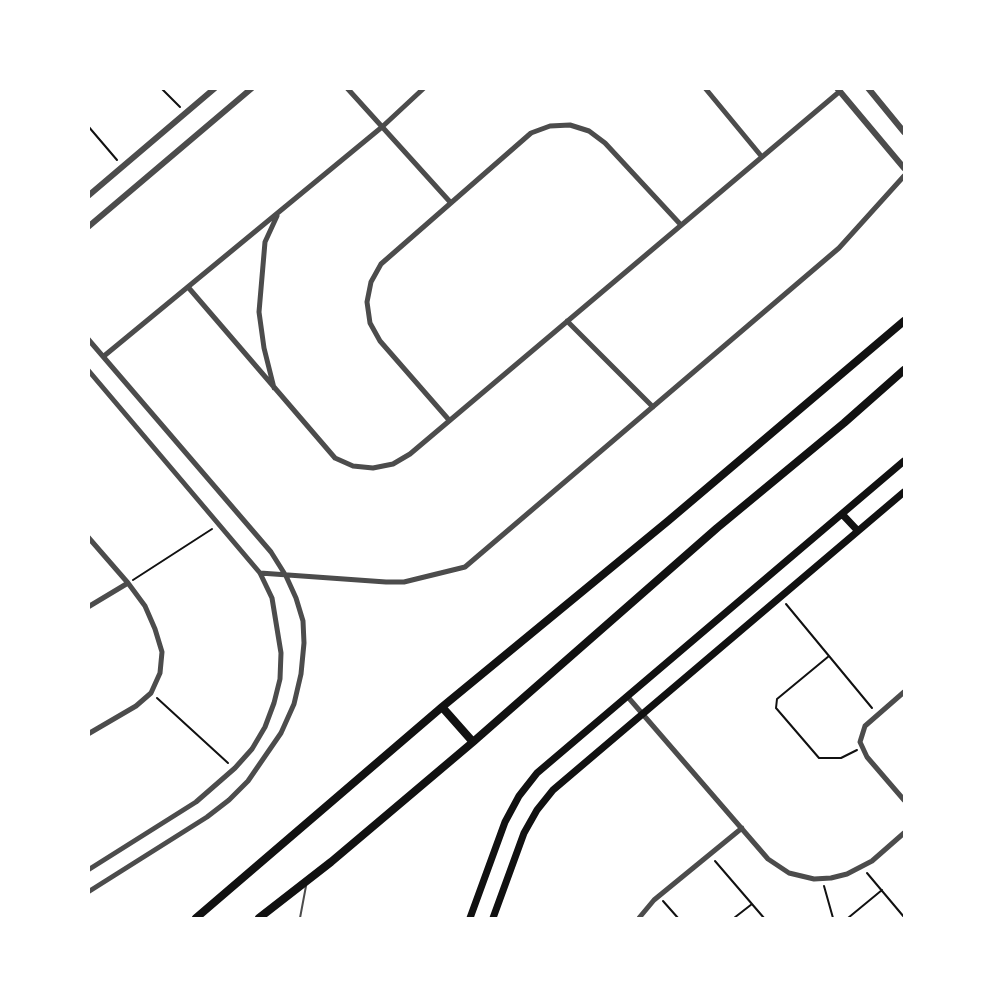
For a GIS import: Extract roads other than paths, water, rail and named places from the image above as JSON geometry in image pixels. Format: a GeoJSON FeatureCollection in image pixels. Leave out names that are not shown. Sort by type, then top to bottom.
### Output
{"type":"FeatureCollection","features":[{"type":"Feature","properties":{"kind":"highway"},"geometry":{"type":"LineString","coordinates":[[196,918],[441,707],[668,521],[904,321]]}},
{"type":"Feature","properties":{"kind":"highway"},"geometry":{"type":"LineString","coordinates":[[259,918],[307,882],[473,742],[708,535],[844,423],[904,370]]}},
{"type":"Feature","properties":{"kind":"highway"},"geometry":{"type":"LineString","coordinates":[[441,707],[473,742]]}},
{"type":"Feature","properties":{"kind":"main road"},"geometry":{"type":"LineString","coordinates":[[470,918],[505,822],[519,796],[548,763],[904,461]]}},
{"type":"Feature","properties":{"kind":"main road"},"geometry":{"type":"LineString","coordinates":[[493,918],[522,838],[537,810],[562,781],[904,492]]}},
{"type":"Feature","properties":{"kind":"main road"},"geometry":{"type":"LineString","coordinates":[[842,514],[858,531]]}},
{"type":"Feature","properties":{"kind":"street"},"geometry":{"type":"LineString","coordinates":[[88,196],[215,88]]}},
{"type":"Feature","properties":{"kind":"street"},"geometry":{"type":"LineString","coordinates":[[88,227],[252,88]]}},
{"type":"Feature","properties":{"kind":"street"},"geometry":{"type":"LineString","coordinates":[[347,88],[451,203]]}},
{"type":"Feature","properties":{"kind":"street"},"geometry":{"type":"LineString","coordinates":[[104,356],[382,127],[424,88]]}},
{"type":"Feature","properties":{"kind":"street"},"geometry":{"type":"LineString","coordinates":[[705,88],[762,157]]}},
{"type":"Feature","properties":{"kind":"street"},"geometry":{"type":"LineString","coordinates":[[868,88],[904,132]]}},
{"type":"Feature","properties":{"kind":"street"},"geometry":{"type":"LineString","coordinates":[[188,288],[335,458],[353,466],[373,468],[393,464],[410,454],[762,157],[838,90],[904,168]]}},
{"type":"Feature","properties":{"kind":"street"},"geometry":{"type":"LineString","coordinates":[[449,420],[380,341],[370,323],[367,302],[370,282],[381,264],[531,134],[549,126],[570,125],[589,131],[605,143],[681,225]]}},
{"type":"Feature","properties":{"kind":"street"},"geometry":{"type":"LineString","coordinates":[[260,573],[357,582],[404,582],[465,567],[839,248],[904,176]]}},
{"type":"Feature","properties":{"kind":"street"},"geometry":{"type":"LineString","coordinates":[[275,389],[264,348],[259,312],[265,242],[278,213]]}},
{"type":"Feature","properties":{"kind":"street"},"geometry":{"type":"LineString","coordinates":[[567,321],[653,407]]}},
{"type":"Feature","properties":{"kind":"street"},"geometry":{"type":"LineString","coordinates":[[88,339],[272,552],[286,576],[303,621],[304,643],[301,674],[296,694],[281,733],[248,781],[207,817],[88,892]]}},
{"type":"Feature","properties":{"kind":"street"},"geometry":{"type":"LineString","coordinates":[[88,370],[260,573],[272,598],[281,653],[280,679],[274,704],[265,727],[252,749],[235,768],[196,802],[88,870]]}},
{"type":"Feature","properties":{"kind":"street"},"geometry":{"type":"LineString","coordinates":[[88,537],[145,606],[162,652],[160,673],[151,693],[136,706],[88,734]]}},
{"type":"Feature","properties":{"kind":"street"},"geometry":{"type":"LineString","coordinates":[[88,607],[128,583]]}},
{"type":"Feature","properties":{"kind":"street"},"geometry":{"type":"LineString","coordinates":[[904,692],[862,730],[861,747],[904,800]]}},
{"type":"Feature","properties":{"kind":"street"},"geometry":{"type":"LineString","coordinates":[[627,696],[768,859],[782,869],[797,876],[822,879],[847,874],[862,867],[904,833]]}},
{"type":"Feature","properties":{"kind":"street"},"geometry":{"type":"LineString","coordinates":[[639,918],[648,906],[742,828]]}},
{"type":"Feature","properties":{"kind":"lane"},"geometry":{"type":"LineString","coordinates":[[300,918],[307,882]]}}]}
